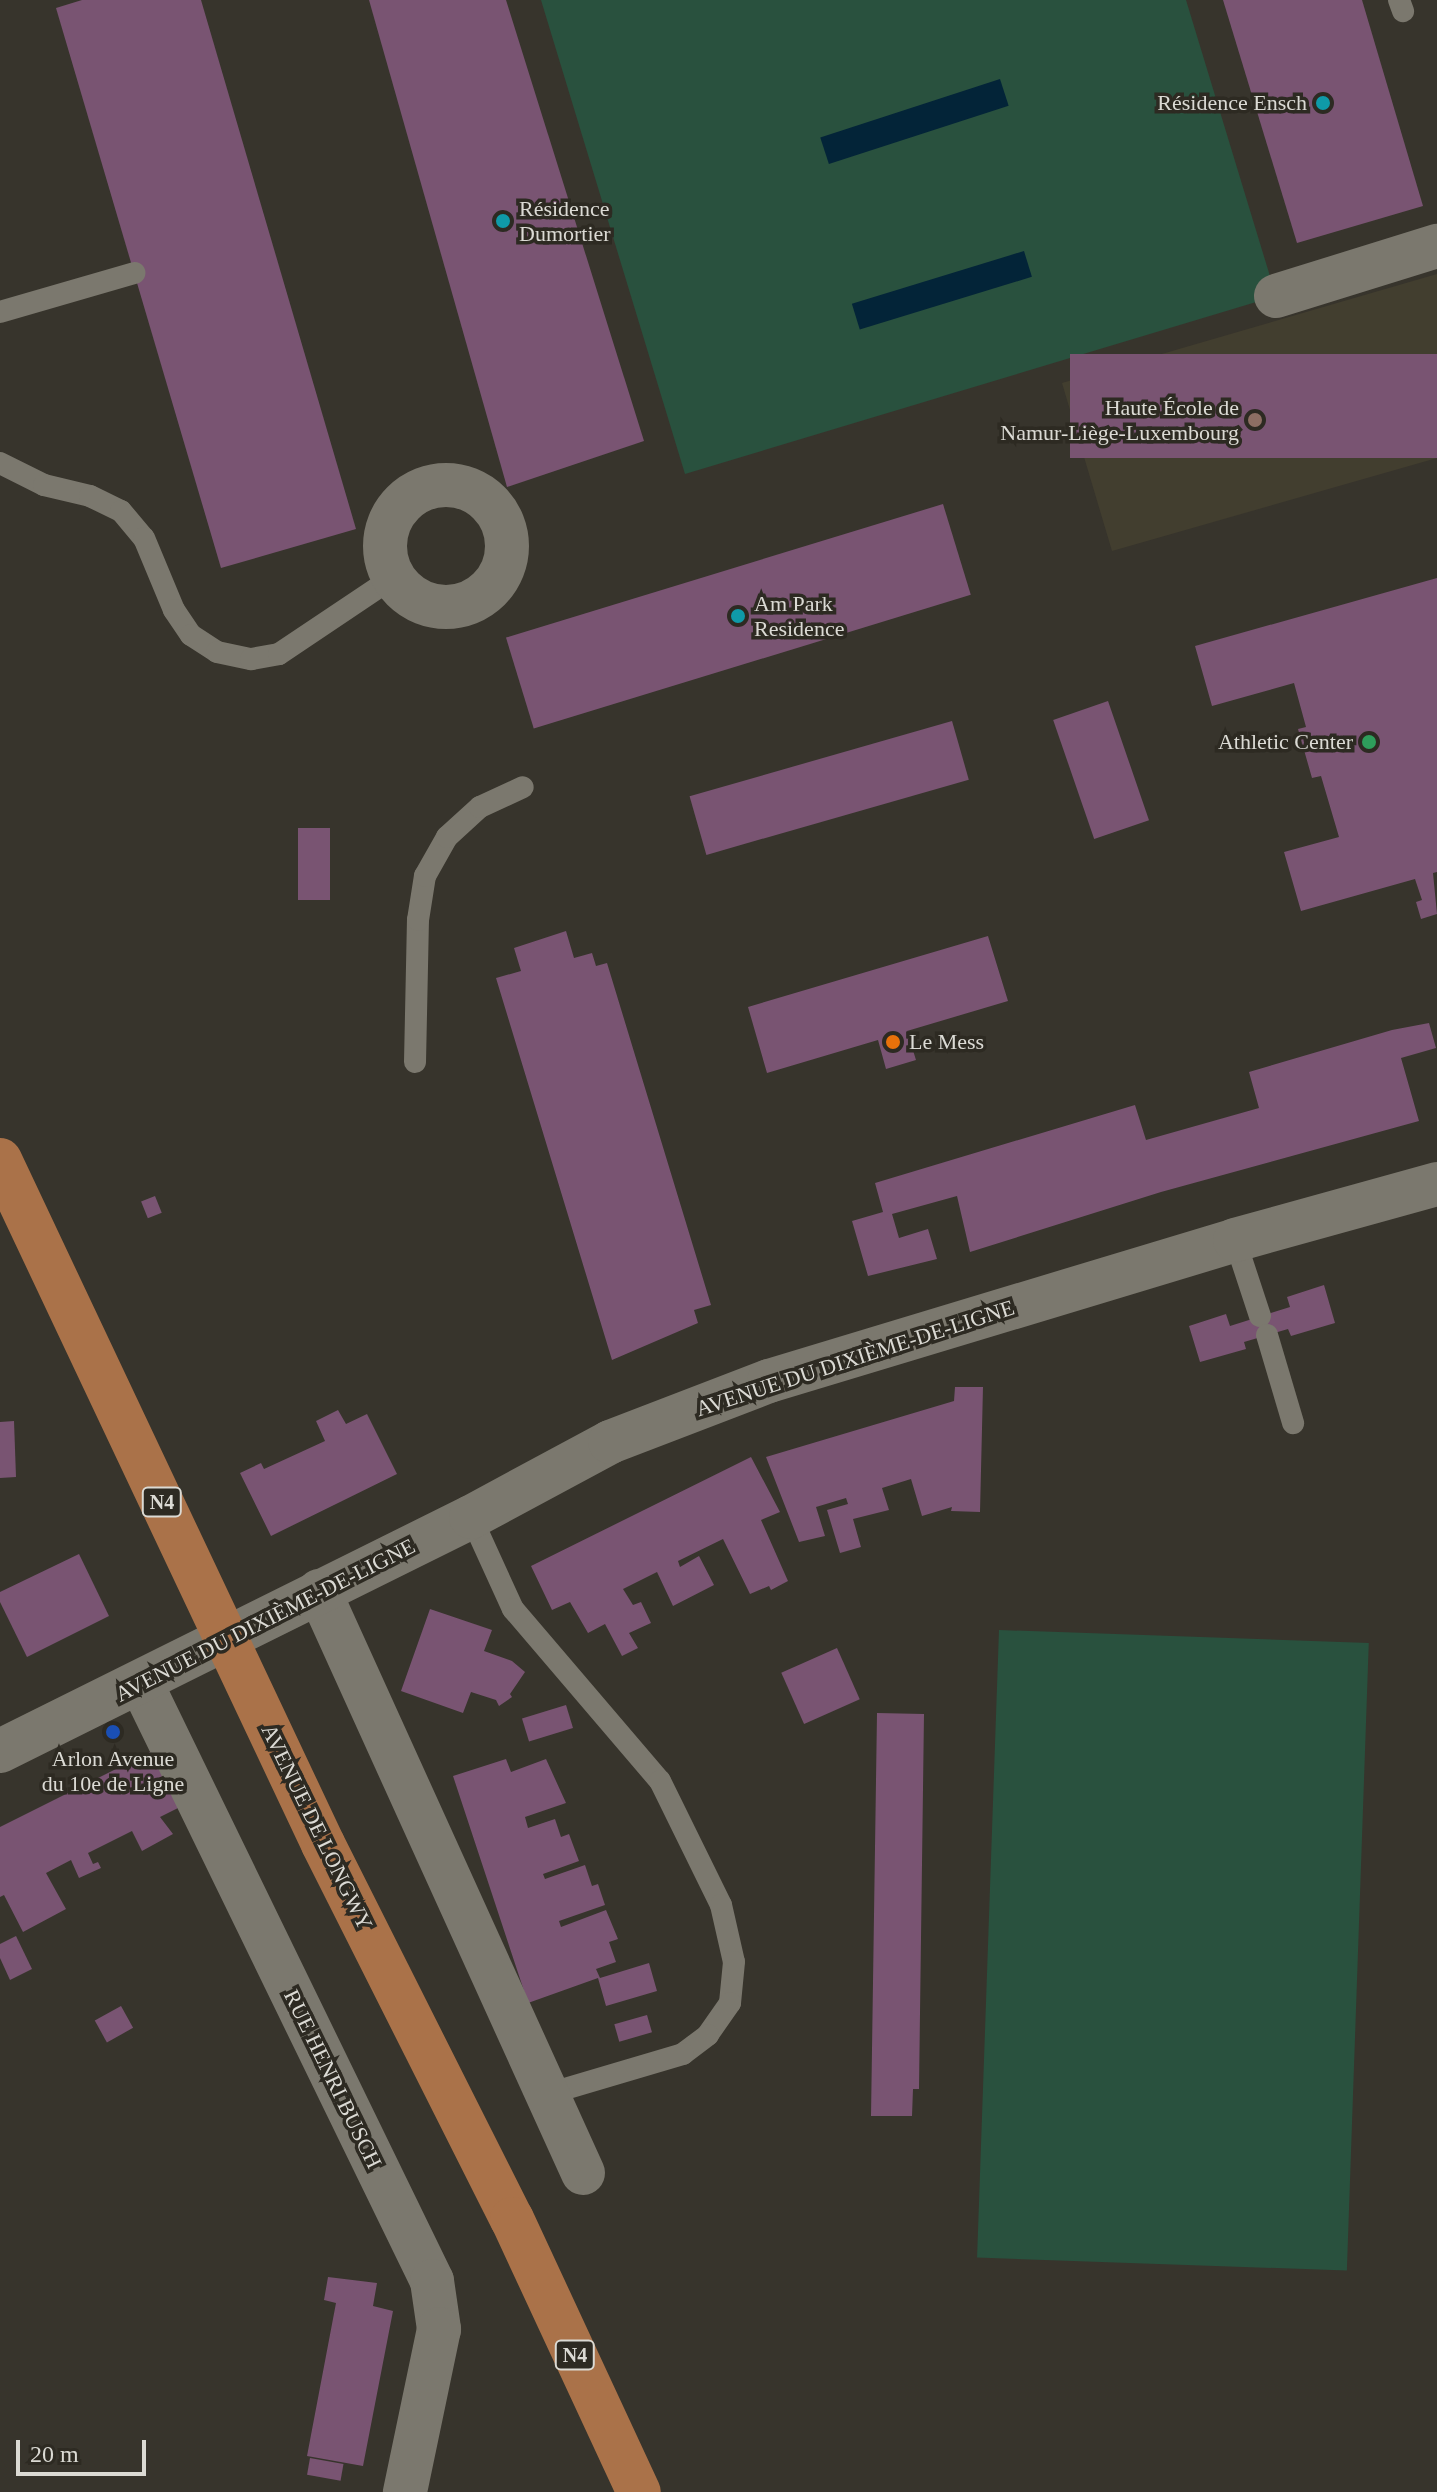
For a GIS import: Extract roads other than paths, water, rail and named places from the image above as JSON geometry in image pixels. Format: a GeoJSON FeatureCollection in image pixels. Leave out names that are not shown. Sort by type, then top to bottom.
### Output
{"type":"FeatureCollection","features":[{"type":"Feature","properties":{"kind":"main road","name":"AVENUE DE LONGWY"},"geometry":{"type":"LineString","coordinates":[[0,1160],[323,1844],[512,2219],[639,2492]]}},
{"type":"Feature","properties":{"kind":"street"},"geometry":{"type":"LineString","coordinates":[[1276,296],[1437,246]]}},
{"type":"Feature","properties":{"kind":"street","name":"AVENUE DU DIXIÈME-DE-LIGNE"},"geometry":{"type":"LineString","coordinates":[[0,1751],[471,1517],[610,1442],[769,1381],[1235,1240],[1437,1184]]}},
{"type":"Feature","properties":{"kind":"street"},"geometry":{"type":"LineString","coordinates":[[305,1599],[548,2094],[583,2173]]}},
{"type":"Feature","properties":{"kind":"street","name":"RUE HENRI BUSCH"},"geometry":{"type":"LineString","coordinates":[[146,1680],[432,2281],[439,2329],[405,2492]]}},
{"type":"Feature","properties":{"kind":"lane"},"geometry":{"type":"LineString","coordinates":[[0,312],[134,273]]}},
{"type":"Feature","properties":{"kind":"lane"},"geometry":{"type":"LineString","coordinates":[[0,463],[44,485],[90,496],[121,511],[144,538],[174,610],[191,635],[217,652],[251,659],[279,654],[394,577]]}},
{"type":"Feature","properties":{"kind":"lane"},"geometry":{"type":"LineString","coordinates":[[415,1062],[418,920],[425,876],[447,837],[480,807],[523,787]]}},
{"type":"Feature","properties":{"kind":"lane"},"geometry":{"type":"LineString","coordinates":[[1235,1240],[1293,1423]]}},
{"type":"Feature","properties":{"kind":"lane"},"geometry":{"type":"LineString","coordinates":[[471,1517],[513,1609],[660,1781],[721,1905],[734,1962],[730,2003],[708,2035],[683,2054],[548,2094]]}},
{"type":"Feature","properties":{"kind":"water"},"geometry":{"type":"Polygon","coordinates":[[[1000,79],[1009,106],[829,164],[820,137],[1000,79]]]}},
{"type":"Feature","properties":{"kind":"water"},"geometry":{"type":"Polygon","coordinates":[[[1024,251],[1032,277],[860,329],[852,304],[1024,251]]]}},
{"type":"Feature","properties":{"kind":"place","name":"Résidence Ensch"},"geometry":{"type":"Point","coordinates":[1323,103]}},
{"type":"Feature","properties":{"kind":"place","name":"Résidence Dumortier"},"geometry":{"type":"Point","coordinates":[503,221]}},
{"type":"Feature","properties":{"kind":"place","name":"Haute École de Namur-Liège-Luxembourg"},"geometry":{"type":"Point","coordinates":[1255,420]}},
{"type":"Feature","properties":{"kind":"place","name":"Am Park Residence"},"geometry":{"type":"Point","coordinates":[738,616]}},
{"type":"Feature","properties":{"kind":"place","name":"Athletic Center"},"geometry":{"type":"Point","coordinates":[1369,742]}},
{"type":"Feature","properties":{"kind":"place","name":"Le Mess"},"geometry":{"type":"Point","coordinates":[893,1042]}},
{"type":"Feature","properties":{"kind":"place","name":"Arlon Avenue du 10e de Ligne"},"geometry":{"type":"Point","coordinates":[113,1732]}}]}
